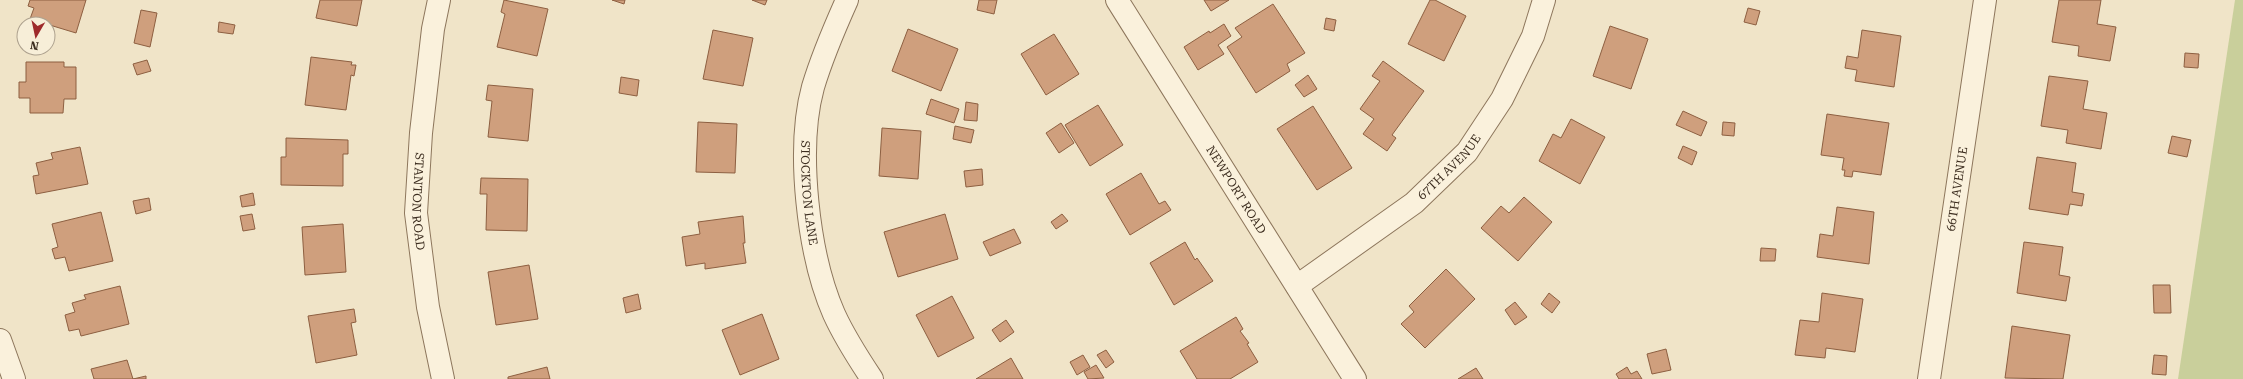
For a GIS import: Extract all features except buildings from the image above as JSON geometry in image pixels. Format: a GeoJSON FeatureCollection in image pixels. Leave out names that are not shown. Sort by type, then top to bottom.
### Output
{"type":"FeatureCollection","features":[{"type":"Feature","properties":{"kind":"street","name":"STANTON ROAD"},"geometry":{"type":"LineString","coordinates":[[439,0],[433,30],[422,126],[416,213],[428,307],[443,379]]}},
{"type":"Feature","properties":{"kind":"street","name":"STOCKTON LANE"},"geometry":{"type":"LineString","coordinates":[[848,0],[828,43],[813,89],[806,129],[807,194],[816,258],[834,314],[872,379]]}},
{"type":"Feature","properties":{"kind":"street","name":"NEWPORT ROAD"},"geometry":{"type":"LineString","coordinates":[[1117,0],[1355,379]]}},
{"type":"Feature","properties":{"kind":"street","name":"67TH AVENUE"},"geometry":{"type":"LineString","coordinates":[[1297,286],[1414,203],[1468,152],[1502,99],[1533,36],[1544,0]]}},
{"type":"Feature","properties":{"kind":"street","name":"66TH AVENUE"},"geometry":{"type":"LineString","coordinates":[[1929,379],[1985,0]]}},
{"type":"Feature","properties":{"kind":"street"},"geometry":{"type":"LineString","coordinates":[[0,340],[14,379]]}},
{"type":"Feature","properties":{"kind":"green space"},"geometry":{"type":"Polygon","coordinates":[[[2235,0],[2243,0],[2243,379],[2178,379],[2235,0]]]}}]}
